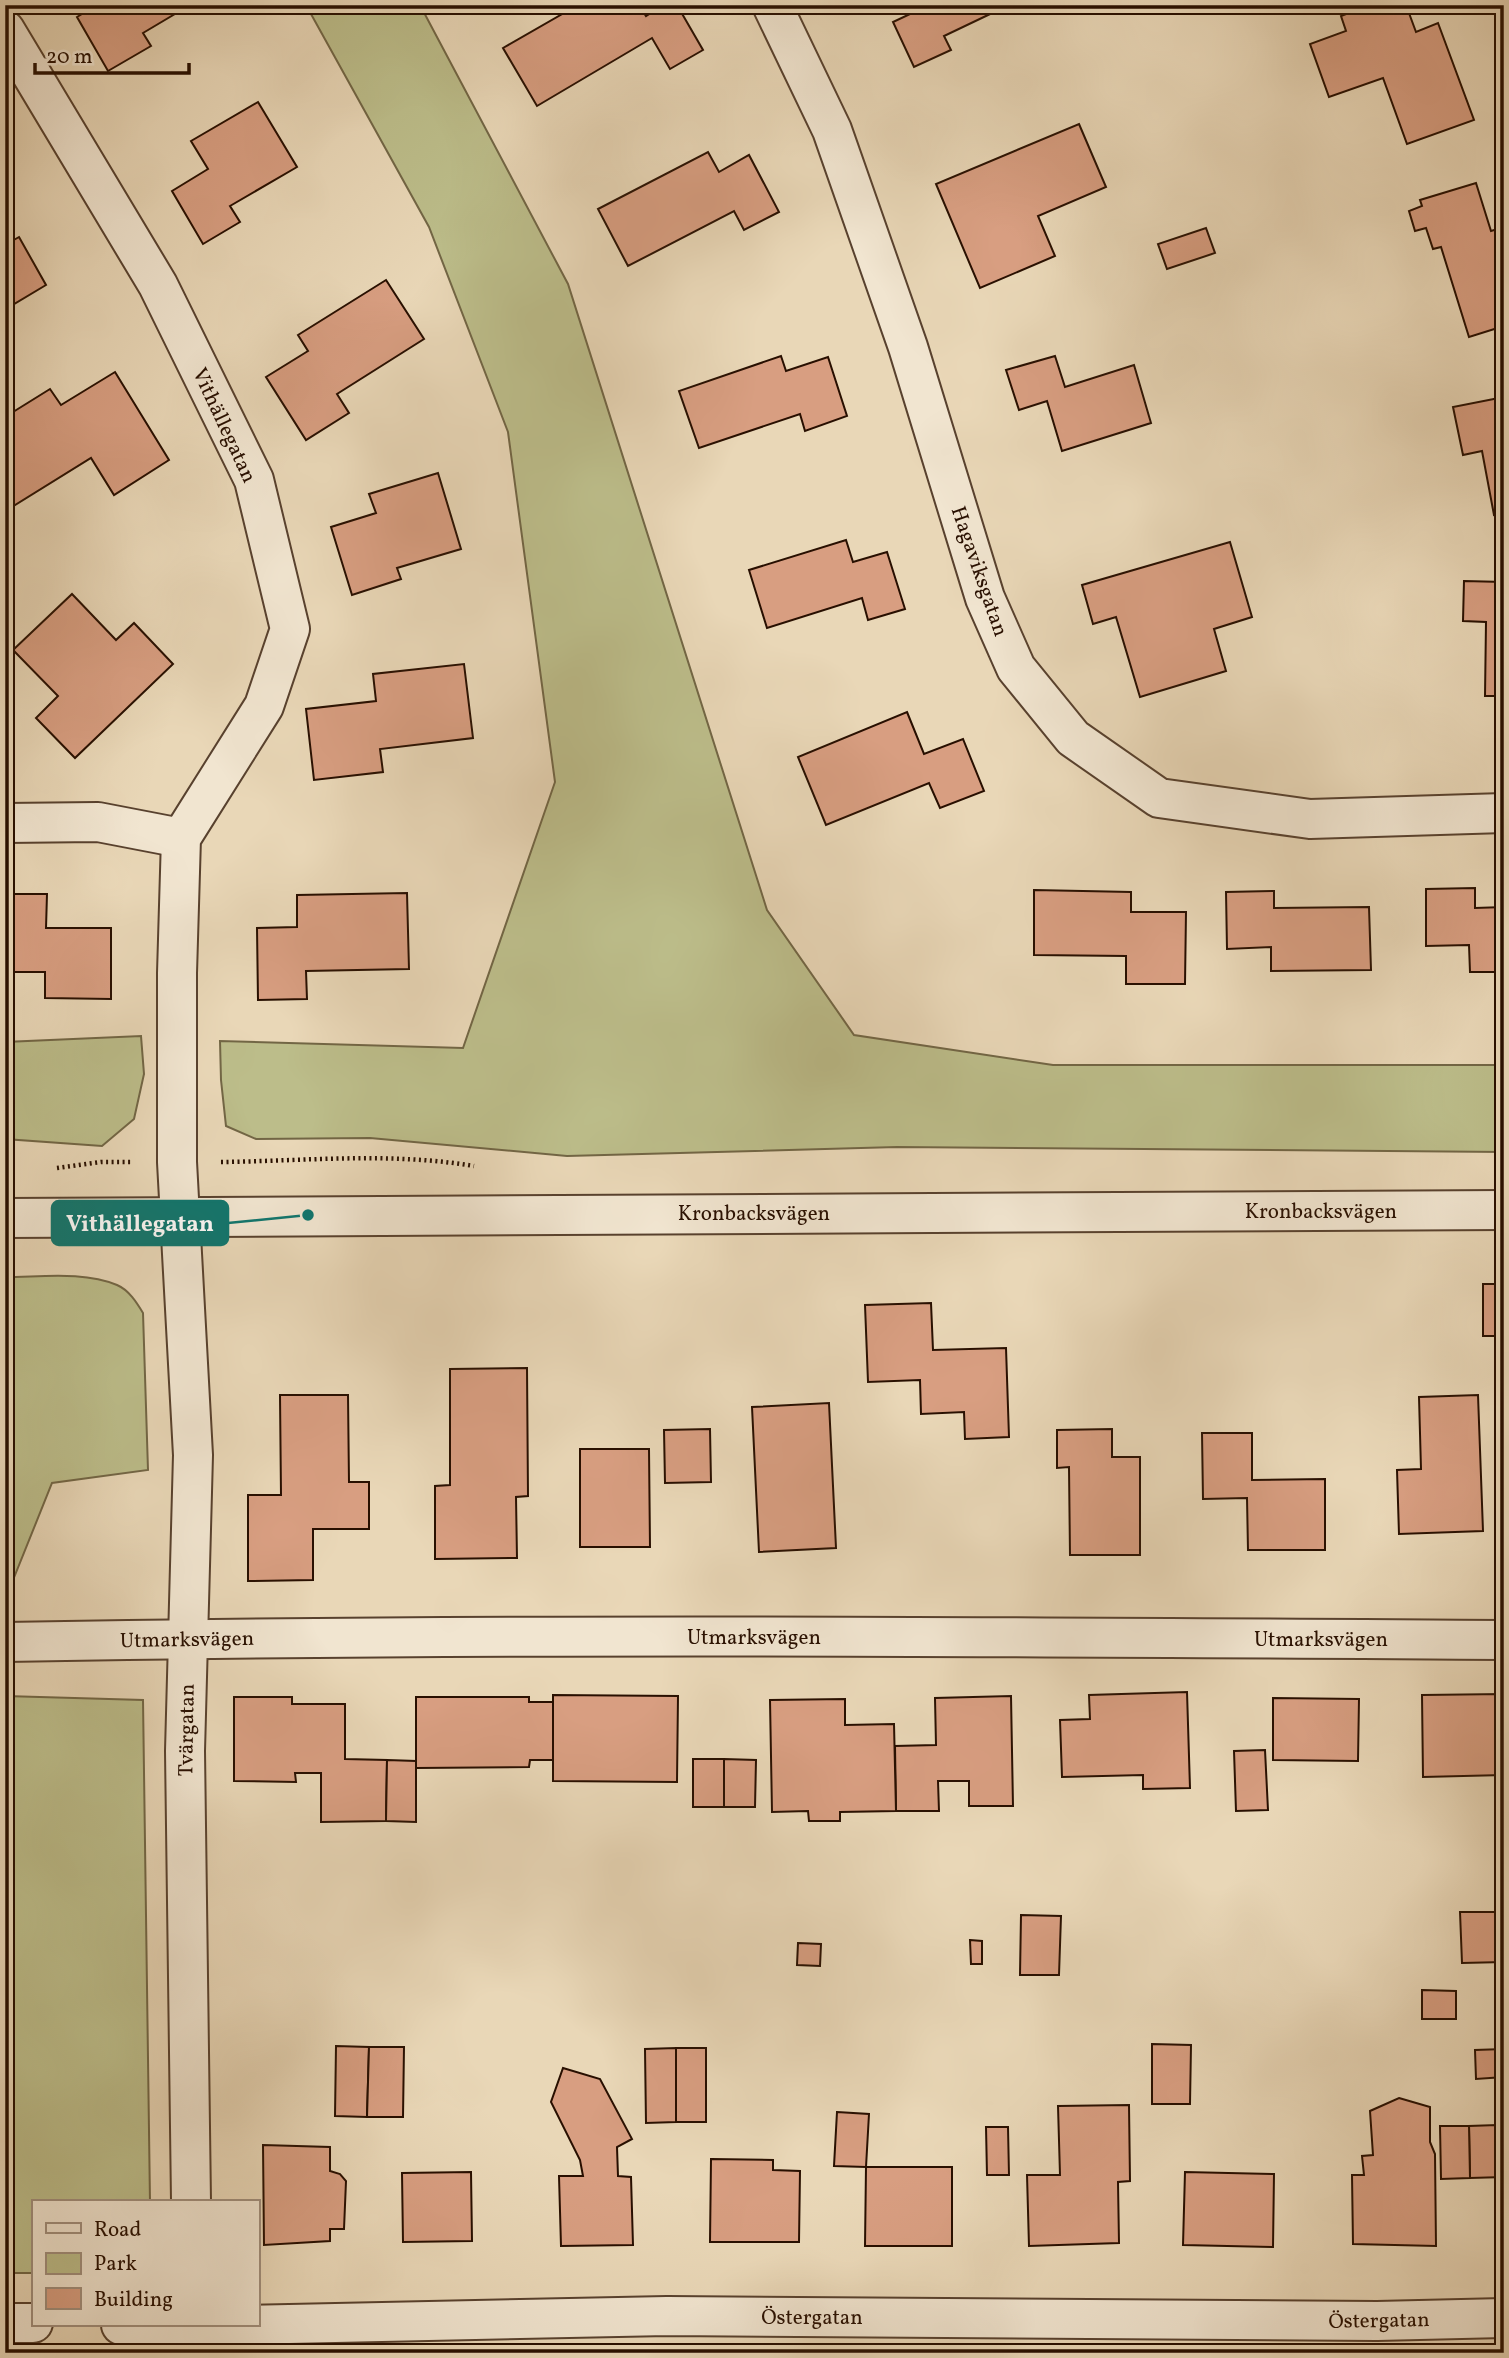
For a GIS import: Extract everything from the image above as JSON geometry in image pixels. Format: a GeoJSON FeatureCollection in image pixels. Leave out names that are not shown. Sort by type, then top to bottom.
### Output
{"type":"FeatureCollection","features":[{"type":"Feature","properties":{"kind":"street","name":"Hagaviksgatan"},"geometry":{"type":"LineString","coordinates":[[772,5],[831,130],[908,347],[985,598],[1016,668],[1073,738],[1159,798],[1310,819],[1504,813]]}},
{"type":"Feature","properties":{"kind":"street","name":"Vithällegatan"},"geometry":{"type":"LineString","coordinates":[[5,30],[158,285],[254,480],[290,629],[264,706],[181,838]]}},
{"type":"Feature","properties":{"kind":"street"},"geometry":{"type":"LineString","coordinates":[[5,824],[98,822],[181,838],[177,974],[177,1162],[180,1215]]}},
{"type":"Feature","properties":{"kind":"street","name":"Kronbacksvägen"},"geometry":{"type":"LineString","coordinates":[[5,1218],[1504,1210]]}},
{"type":"Feature","properties":{"kind":"street","name":"Tvärgatan"},"geometry":{"type":"LineString","coordinates":[[180,1215],[193,1455],[185,1751],[191,2200]]}},
{"type":"Feature","properties":{"kind":"street","name":"Utmarksvägen"},"geometry":{"type":"LineString","coordinates":[[5,1642],[188,1638],[928,1637],[1504,1640]]}},
{"type":"Feature","properties":{"kind":"street","name":"Östergatan"},"geometry":{"type":"LineString","coordinates":[[128,2326],[193,2335],[667,2316],[1377,2321],[1504,2318]]}},
{"type":"Feature","properties":{"kind":"street"},"geometry":{"type":"LineString","coordinates":[[5,2323],[32,2323]]}},
{"type":"Feature","properties":{"kind":"green space"},"geometry":{"type":"Polygon","coordinates":[[[306,5],[420,5],[568,284],[767,910],[854,1035],[1053,1065],[1504,1065],[1504,1152],[897,1147],[567,1156],[370,1138],[256,1139],[226,1126],[220,1041],[463,1048],[555,782],[508,432],[429,227],[306,5]]]}},
{"type":"Feature","properties":{"kind":"green space"},"geometry":{"type":"Polygon","coordinates":[[[141,1036],[144,1074],[134,1119],[102,1146],[5,1139],[5,1042],[141,1036]]]}},
{"type":"Feature","properties":{"kind":"green space"},"geometry":{"type":"Polygon","coordinates":[[[5,1277],[91,1278],[121,1287],[135,1301],[143,1313],[148,1470],[52,1483],[5,1600],[5,1277]]]}},
{"type":"Feature","properties":{"kind":"green space"},"geometry":{"type":"Polygon","coordinates":[[[5,1696],[143,1700],[150,2200],[32,2200],[32,2273],[5,2273],[5,1696]]]}},
{"type":"Feature","properties":{"kind":"building"},"geometry":{"type":"Polygon","coordinates":[[[97,5],[190,5],[143,33],[151,46],[108,71],[77,17],[97,5]]]}},
{"type":"Feature","properties":{"kind":"building"},"geometry":{"type":"Polygon","coordinates":[[[578,5],[639,5],[646,16],[663,5],[677,5],[703,50],[670,69],[652,38],[537,106],[503,48],[578,5]]]}},
{"type":"Feature","properties":{"kind":"building"},"geometry":{"type":"Polygon","coordinates":[[[929,5],[1009,5],[944,36],[951,50],[914,67],[893,22],[929,5]]]}},
{"type":"Feature","properties":{"kind":"building"},"geometry":{"type":"Polygon","coordinates":[[[1369,5],[1406,5],[1416,32],[1438,23],[1474,120],[1407,144],[1383,78],[1329,97],[1310,44],[1346,31],[1341,16],[1369,5]]]}},
{"type":"Feature","properties":{"kind":"building"},"geometry":{"type":"Polygon","coordinates":[[[258,102],[297,167],[230,206],[240,222],[203,244],[172,191],[208,169],[191,141],[258,102]]]}},
{"type":"Feature","properties":{"kind":"building"},"geometry":{"type":"Polygon","coordinates":[[[1079,124],[1106,187],[1038,216],[1055,256],[980,288],[936,184],[1079,124]]]}},
{"type":"Feature","properties":{"kind":"building"},"geometry":{"type":"Polygon","coordinates":[[[708,152],[719,172],[749,155],[779,212],[744,230],[734,211],[628,266],[598,209],[708,152]]]}},
{"type":"Feature","properties":{"kind":"building"},"geometry":{"type":"Polygon","coordinates":[[[1476,183],[1491,231],[1504,227],[1504,326],[1469,337],[1441,247],[1433,249],[1426,228],[1415,231],[1409,211],[1422,206],[1420,200],[1476,183]]]}},
{"type":"Feature","properties":{"kind":"building"},"geometry":{"type":"Polygon","coordinates":[[[1206,228],[1215,253],[1167,269],[1158,244],[1206,228]]]}},
{"type":"Feature","properties":{"kind":"building"},"geometry":{"type":"Polygon","coordinates":[[[19,237],[46,285],[9,307],[5,300],[5,245],[19,237]]]}},
{"type":"Feature","properties":{"kind":"building"},"geometry":{"type":"Polygon","coordinates":[[[386,280],[424,339],[337,394],[349,413],[306,440],[266,377],[308,351],[298,335],[386,280]]]}},
{"type":"Feature","properties":{"kind":"building"},"geometry":{"type":"Polygon","coordinates":[[[781,356],[786,371],[828,357],[847,416],[805,431],[800,414],[699,448],[679,391],[781,356]]]}},
{"type":"Feature","properties":{"kind":"building"},"geometry":{"type":"Polygon","coordinates":[[[1055,356],[1065,387],[1134,365],[1151,423],[1062,451],[1047,401],[1019,410],[1006,370],[1055,356]]]}},
{"type":"Feature","properties":{"kind":"building"},"geometry":{"type":"Polygon","coordinates":[[[115,372],[169,460],[114,495],[91,458],[7,510],[5,417],[50,389],[61,405],[115,372]]]}},
{"type":"Feature","properties":{"kind":"building"},"geometry":{"type":"Polygon","coordinates":[[[1504,397],[1504,513],[1494,515],[1482,451],[1463,455],[1453,407],[1504,397]]]}},
{"type":"Feature","properties":{"kind":"building"},"geometry":{"type":"Polygon","coordinates":[[[438,473],[461,549],[397,568],[401,579],[352,595],[331,527],[376,513],[369,494],[438,473]]]}},
{"type":"Feature","properties":{"kind":"building"},"geometry":{"type":"Polygon","coordinates":[[[846,540],[853,562],[887,552],[905,609],[868,620],[862,598],[767,628],[749,570],[846,540]]]}},
{"type":"Feature","properties":{"kind":"building"},"geometry":{"type":"Polygon","coordinates":[[[1230,542],[1252,617],[1214,629],[1226,671],[1140,697],[1116,617],[1093,624],[1082,585],[1230,542]]]}},
{"type":"Feature","properties":{"kind":"building"},"geometry":{"type":"Polygon","coordinates":[[[1464,581],[1504,582],[1504,696],[1485,696],[1486,622],[1463,621],[1464,581]]]}},
{"type":"Feature","properties":{"kind":"building"},"geometry":{"type":"Polygon","coordinates":[[[72,594],[116,640],[134,623],[173,664],[75,758],[36,718],[58,696],[13,650],[72,594]]]}},
{"type":"Feature","properties":{"kind":"building"},"geometry":{"type":"Polygon","coordinates":[[[464,664],[473,738],[380,749],[383,772],[314,780],[306,709],[376,701],[373,674],[464,664]]]}},
{"type":"Feature","properties":{"kind":"building"},"geometry":{"type":"Polygon","coordinates":[[[907,712],[924,754],[963,739],[984,791],[940,808],[929,783],[826,825],[798,757],[907,712]]]}},
{"type":"Feature","properties":{"kind":"building"},"geometry":{"type":"Polygon","coordinates":[[[1475,888],[1475,908],[1504,907],[1504,972],[1470,972],[1469,945],[1426,946],[1426,889],[1475,888]]]}},
{"type":"Feature","properties":{"kind":"building"},"geometry":{"type":"Polygon","coordinates":[[[1034,890],[1131,892],[1131,912],[1186,912],[1185,984],[1126,984],[1126,956],[1034,955],[1034,890]]]}},
{"type":"Feature","properties":{"kind":"building"},"geometry":{"type":"Polygon","coordinates":[[[1274,891],[1274,908],[1369,907],[1371,970],[1271,971],[1271,947],[1227,949],[1226,892],[1274,891]]]}},
{"type":"Feature","properties":{"kind":"building"},"geometry":{"type":"Polygon","coordinates":[[[407,893],[409,969],[306,971],[307,999],[258,1000],[257,928],[297,927],[297,895],[407,893]]]}},
{"type":"Feature","properties":{"kind":"building"},"geometry":{"type":"Polygon","coordinates":[[[5,894],[47,894],[46,928],[111,928],[111,999],[45,998],[45,972],[5,972],[5,894]]]}},
{"type":"Feature","properties":{"kind":"building"},"geometry":{"type":"Polygon","coordinates":[[[1483,1284],[1504,1284],[1504,1336],[1483,1336],[1483,1284]]]}},
{"type":"Feature","properties":{"kind":"building"},"geometry":{"type":"Polygon","coordinates":[[[931,1303],[933,1350],[1006,1348],[1009,1437],[965,1439],[964,1412],[921,1414],[920,1380],[868,1382],[865,1305],[931,1303]]]}},
{"type":"Feature","properties":{"kind":"building"},"geometry":{"type":"Polygon","coordinates":[[[527,1368],[528,1496],[516,1497],[517,1558],[435,1559],[435,1486],[450,1485],[450,1369],[527,1368]]]}},
{"type":"Feature","properties":{"kind":"building"},"geometry":{"type":"Polygon","coordinates":[[[280,1395],[348,1395],[349,1482],[369,1482],[369,1529],[313,1529],[313,1580],[248,1581],[248,1495],[281,1495],[280,1395]]]}},
{"type":"Feature","properties":{"kind":"building"},"geometry":{"type":"Polygon","coordinates":[[[1478,1395],[1483,1531],[1399,1534],[1397,1470],[1421,1469],[1419,1397],[1478,1395]]]}},
{"type":"Feature","properties":{"kind":"building"},"geometry":{"type":"Polygon","coordinates":[[[829,1403],[836,1548],[759,1552],[752,1407],[829,1403]]]}},
{"type":"Feature","properties":{"kind":"building"},"geometry":{"type":"Polygon","coordinates":[[[710,1429],[711,1482],[665,1483],[664,1430],[710,1429]]]}},
{"type":"Feature","properties":{"kind":"building"},"geometry":{"type":"Polygon","coordinates":[[[1112,1429],[1112,1457],[1140,1457],[1140,1555],[1070,1555],[1069,1467],[1057,1468],[1057,1430],[1112,1429]]]}},
{"type":"Feature","properties":{"kind":"building"},"geometry":{"type":"Polygon","coordinates":[[[1202,1433],[1252,1433],[1252,1480],[1325,1479],[1325,1550],[1248,1550],[1247,1498],[1203,1499],[1202,1433]]]}},
{"type":"Feature","properties":{"kind":"building"},"geometry":{"type":"Polygon","coordinates":[[[580,1449],[649,1449],[650,1547],[580,1547],[580,1449]]]}},
{"type":"Feature","properties":{"kind":"building"},"geometry":{"type":"Polygon","coordinates":[[[1187,1692],[1190,1788],[1143,1789],[1143,1775],[1062,1777],[1060,1720],[1090,1719],[1089,1695],[1187,1692]]]}},
{"type":"Feature","properties":{"kind":"building"},"geometry":{"type":"Polygon","coordinates":[[[1504,1694],[1504,1775],[1423,1777],[1422,1695],[1504,1694]]]}},
{"type":"Feature","properties":{"kind":"building"},"geometry":{"type":"Polygon","coordinates":[[[553,1695],[678,1696],[677,1782],[553,1781],[553,1695]]]}},
{"type":"Feature","properties":{"kind":"building"},"geometry":{"type":"Polygon","coordinates":[[[1011,1696],[1013,1806],[969,1806],[969,1781],[938,1781],[939,1811],[896,1811],[895,1746],[936,1745],[935,1698],[1011,1696]]]}},
{"type":"Feature","properties":{"kind":"building"},"geometry":{"type":"Polygon","coordinates":[[[234,1697],[292,1697],[292,1704],[345,1704],[345,1759],[387,1760],[386,1821],[321,1822],[321,1773],[295,1773],[296,1782],[234,1781],[234,1697]]]}},
{"type":"Feature","properties":{"kind":"building"},"geometry":{"type":"Polygon","coordinates":[[[416,1697],[529,1697],[529,1702],[553,1702],[553,1760],[530,1760],[529,1767],[416,1768],[416,1697]]]}},
{"type":"Feature","properties":{"kind":"building"},"geometry":{"type":"Polygon","coordinates":[[[1273,1698],[1359,1699],[1358,1761],[1273,1760],[1273,1698]]]}},
{"type":"Feature","properties":{"kind":"building"},"geometry":{"type":"Polygon","coordinates":[[[845,1699],[845,1725],[894,1724],[896,1811],[840,1812],[840,1821],[809,1821],[808,1811],[772,1812],[770,1700],[845,1699]]]}},
{"type":"Feature","properties":{"kind":"building"},"geometry":{"type":"Polygon","coordinates":[[[1265,1750],[1268,1810],[1236,1811],[1234,1751],[1265,1750]]]}},
{"type":"Feature","properties":{"kind":"building"},"geometry":{"type":"Polygon","coordinates":[[[693,1759],[724,1759],[724,1807],[693,1807],[693,1759]]]}},
{"type":"Feature","properties":{"kind":"building"},"geometry":{"type":"Polygon","coordinates":[[[724,1759],[756,1760],[755,1807],[724,1807],[724,1759]]]}},
{"type":"Feature","properties":{"kind":"building"},"geometry":{"type":"Polygon","coordinates":[[[387,1760],[416,1761],[416,1822],[386,1821],[387,1760]]]}},
{"type":"Feature","properties":{"kind":"building"},"geometry":{"type":"Polygon","coordinates":[[[1460,1912],[1504,1912],[1504,1962],[1462,1963],[1460,1912]]]}},
{"type":"Feature","properties":{"kind":"building"},"geometry":{"type":"Polygon","coordinates":[[[1021,1915],[1061,1916],[1059,1975],[1020,1975],[1021,1915]]]}},
{"type":"Feature","properties":{"kind":"building"},"geometry":{"type":"Polygon","coordinates":[[[970,1940],[982,1941],[982,1964],[971,1964],[970,1940]]]}},
{"type":"Feature","properties":{"kind":"building"},"geometry":{"type":"Polygon","coordinates":[[[798,1943],[821,1944],[820,1966],[797,1965],[798,1943]]]}},
{"type":"Feature","properties":{"kind":"building"},"geometry":{"type":"Polygon","coordinates":[[[1422,1990],[1456,1991],[1456,2019],[1422,2019],[1422,1990]]]}},
{"type":"Feature","properties":{"kind":"building"},"geometry":{"type":"Polygon","coordinates":[[[1152,2044],[1191,2045],[1190,2104],[1152,2104],[1152,2044]]]}},
{"type":"Feature","properties":{"kind":"building"},"geometry":{"type":"Polygon","coordinates":[[[336,2046],[369,2047],[367,2117],[335,2116],[336,2046]]]}},
{"type":"Feature","properties":{"kind":"building"},"geometry":{"type":"Polygon","coordinates":[[[369,2047],[404,2047],[403,2117],[367,2117],[369,2047]]]}},
{"type":"Feature","properties":{"kind":"building"},"geometry":{"type":"Polygon","coordinates":[[[676,2048],[676,2122],[646,2123],[645,2049],[676,2048]]]}},
{"type":"Feature","properties":{"kind":"building"},"geometry":{"type":"Polygon","coordinates":[[[676,2048],[706,2048],[706,2122],[676,2122],[676,2048]]]}},
{"type":"Feature","properties":{"kind":"building"},"geometry":{"type":"Polygon","coordinates":[[[1504,2049],[1504,2077],[1476,2079],[1475,2050],[1504,2049]]]}},
{"type":"Feature","properties":{"kind":"building"},"geometry":{"type":"Polygon","coordinates":[[[563,2068],[600,2079],[632,2139],[617,2147],[618,2176],[631,2177],[633,2245],[561,2246],[559,2176],[583,2176],[580,2160],[551,2102],[563,2068]]]}},
{"type":"Feature","properties":{"kind":"building"},"geometry":{"type":"Polygon","coordinates":[[[1399,2098],[1430,2107],[1430,2142],[1435,2154],[1436,2246],[1353,2244],[1352,2175],[1364,2175],[1362,2156],[1373,2155],[1370,2111],[1399,2098]]]}},
{"type":"Feature","properties":{"kind":"building"},"geometry":{"type":"Polygon","coordinates":[[[1129,2105],[1130,2181],[1118,2182],[1119,2243],[1029,2246],[1027,2175],[1060,2175],[1058,2106],[1129,2105]]]}},
{"type":"Feature","properties":{"kind":"building"},"geometry":{"type":"Polygon","coordinates":[[[837,2112],[869,2114],[866,2167],[834,2166],[837,2112]]]}},
{"type":"Feature","properties":{"kind":"building"},"geometry":{"type":"Polygon","coordinates":[[[1497,2125],[1498,2155],[1504,2155],[1504,2177],[1470,2178],[1469,2126],[1497,2125]]]}},
{"type":"Feature","properties":{"kind":"building"},"geometry":{"type":"Polygon","coordinates":[[[1440,2126],[1469,2126],[1470,2178],[1441,2179],[1440,2126]]]}},
{"type":"Feature","properties":{"kind":"building"},"geometry":{"type":"Polygon","coordinates":[[[986,2127],[1008,2127],[1009,2175],[987,2175],[986,2127]]]}},
{"type":"Feature","properties":{"kind":"building"},"geometry":{"type":"Polygon","coordinates":[[[263,2145],[330,2147],[330,2171],[340,2174],[346,2181],[344,2229],[330,2229],[330,2241],[264,2245],[263,2145]]]}},
{"type":"Feature","properties":{"kind":"building"},"geometry":{"type":"Polygon","coordinates":[[[711,2159],[773,2160],[773,2170],[800,2171],[799,2242],[710,2242],[711,2159]]]}},
{"type":"Feature","properties":{"kind":"building"},"geometry":{"type":"Polygon","coordinates":[[[866,2167],[952,2167],[952,2246],[865,2246],[866,2167]]]}},
{"type":"Feature","properties":{"kind":"building"},"geometry":{"type":"Polygon","coordinates":[[[471,2172],[472,2241],[403,2242],[402,2173],[471,2172]]]}},
{"type":"Feature","properties":{"kind":"building"},"geometry":{"type":"Polygon","coordinates":[[[1185,2172],[1274,2174],[1273,2247],[1183,2245],[1185,2172]]]}},
{"type":"Feature","properties":{"kind":"place","name":"Vithällegatan"},"geometry":{"type":"Point","coordinates":[308,1215]}}]}
